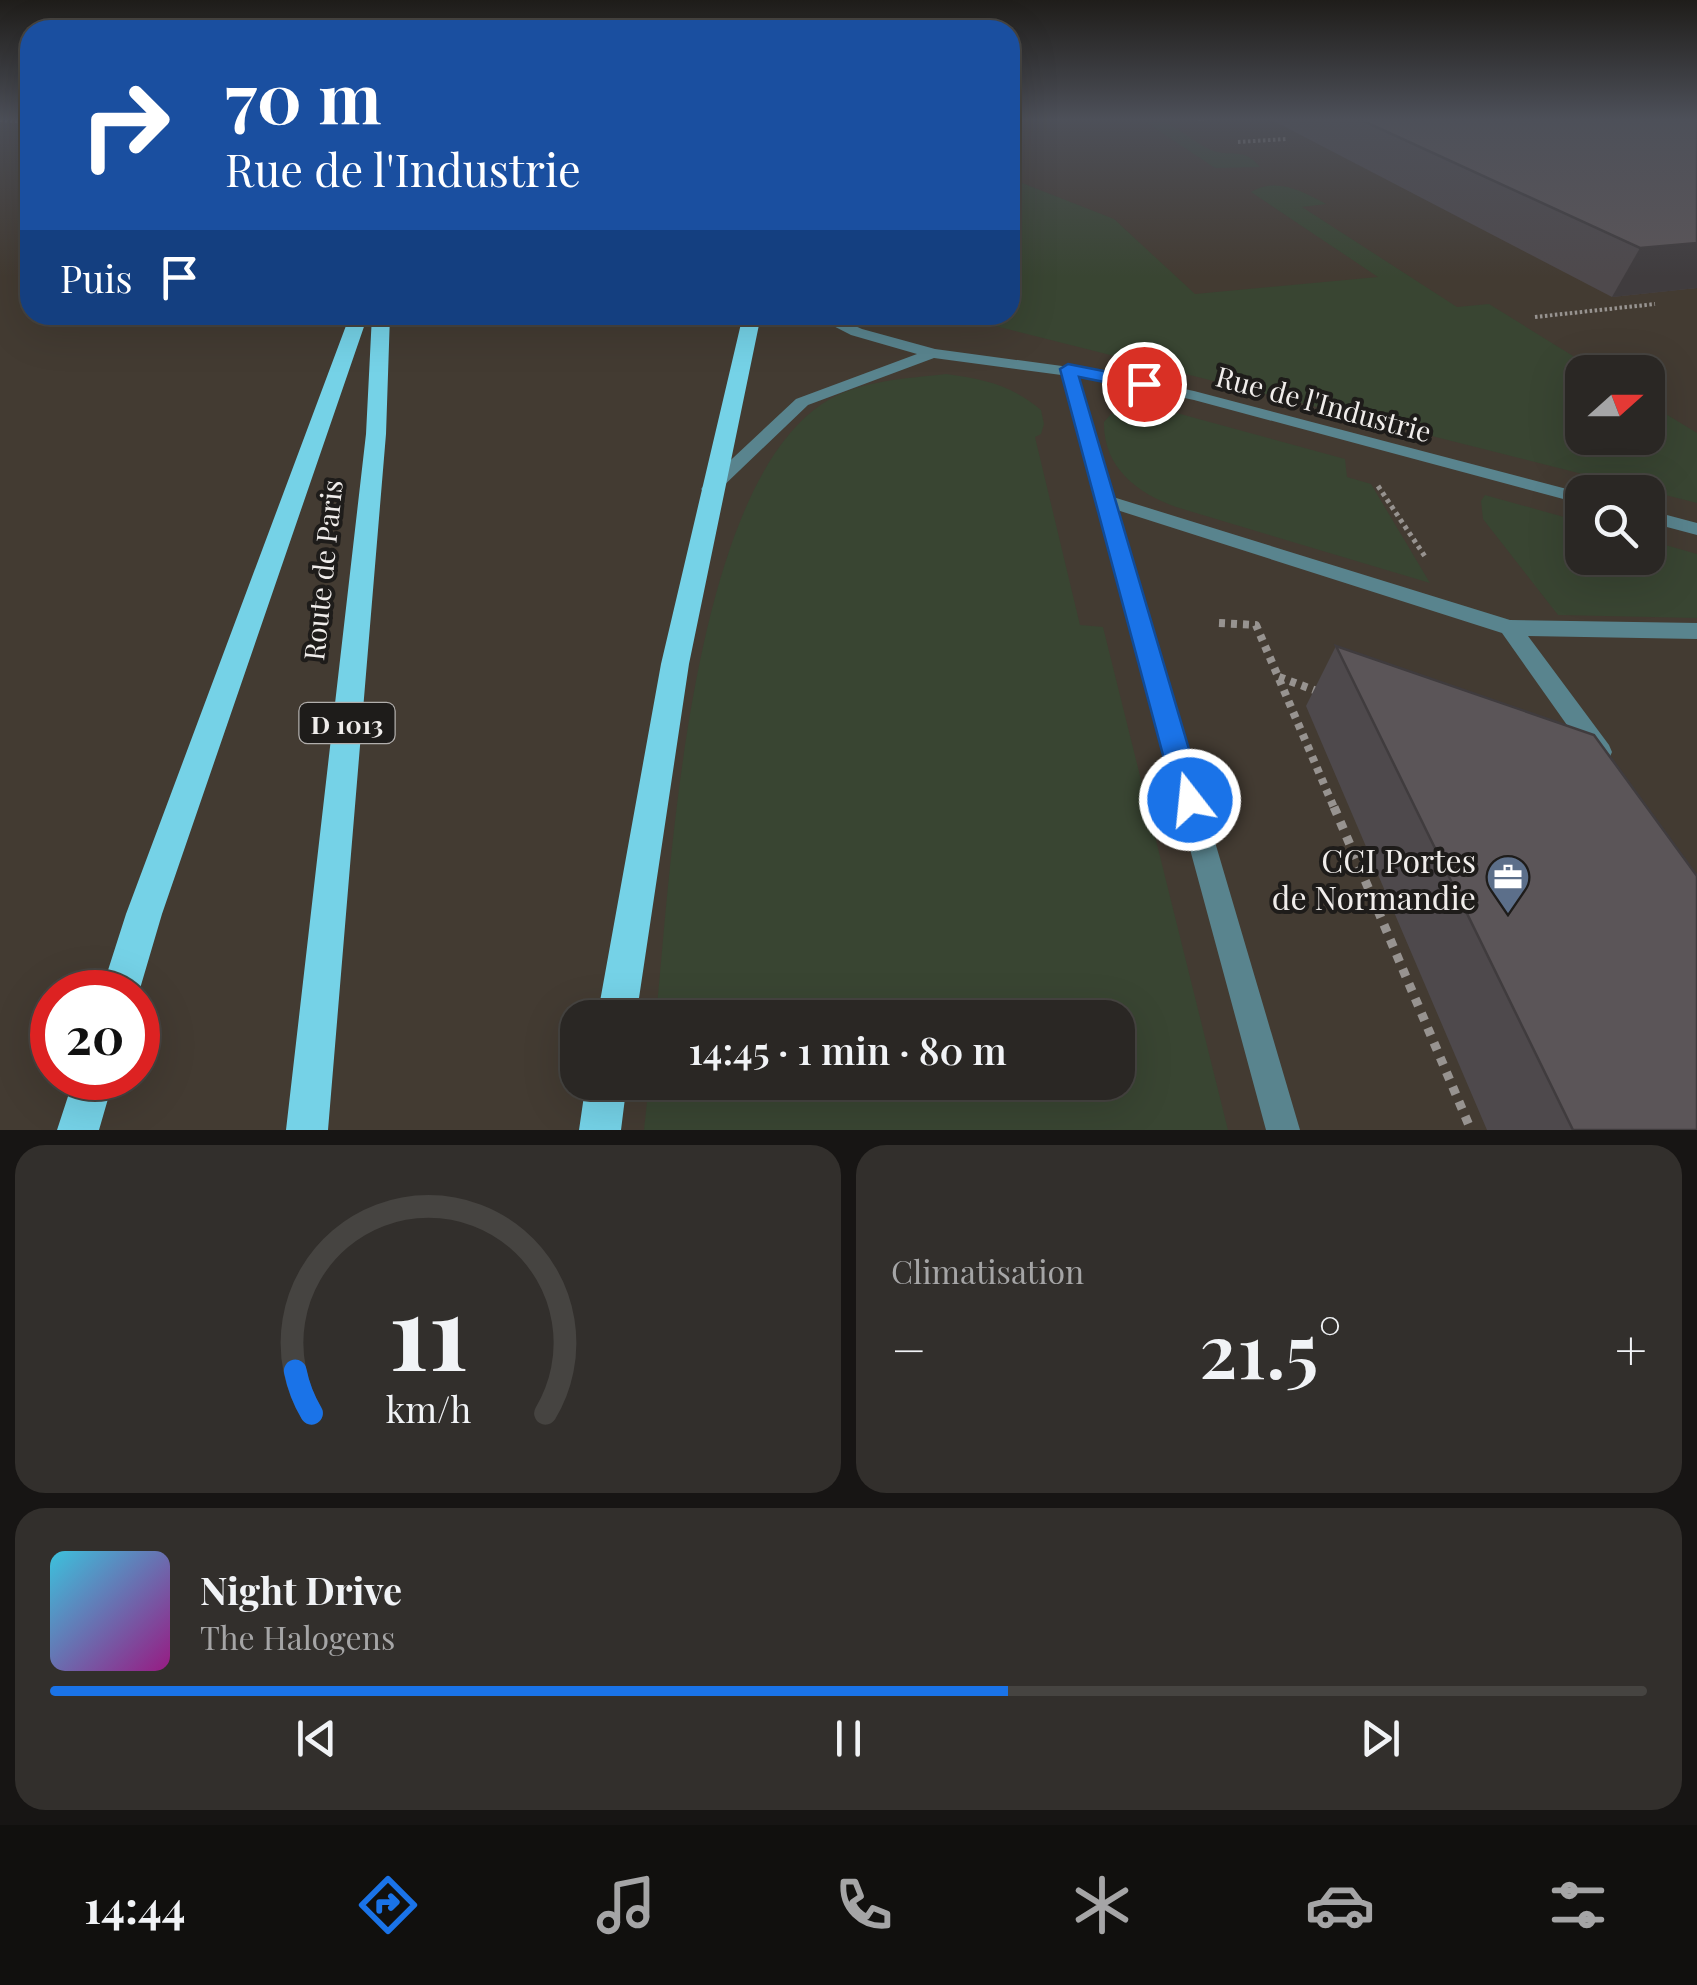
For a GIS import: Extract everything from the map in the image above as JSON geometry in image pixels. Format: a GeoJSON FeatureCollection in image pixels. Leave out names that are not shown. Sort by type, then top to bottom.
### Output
{"type":"FeatureCollection","features":[{"type":"Feature","properties":{"kind":"main road","name":"Route de Paris"},"geometry":{"type":"LineString","coordinates":[[127,970],[354,325]]}},
{"type":"Feature","properties":{"kind":"main road","name":"Route de Paris"},"geometry":{"type":"LineString","coordinates":[[307,1130],[376,434],[381,325]]}},
{"type":"Feature","properties":{"kind":"main road"},"geometry":{"type":"LineString","coordinates":[[619,1000],[708,490],[749,325]]}},
{"type":"Feature","properties":{"kind":"main road"},"geometry":{"type":"LineString","coordinates":[[78,1130],[87,1100]]}},
{"type":"Feature","properties":{"kind":"main road"},"geometry":{"type":"LineString","coordinates":[[600,1130],[604,1100]]}},
{"type":"Feature","properties":{"kind":"street","name":"Rue de l'Industrie"},"geometry":{"type":"LineString","coordinates":[[842,325],[876,340],[931,354],[1068,369],[1144,384],[1565,495]]}},
{"type":"Feature","properties":{"kind":"street","name":"Rue de l'Industrie"},"geometry":{"type":"LineString","coordinates":[[708,490],[802,402],[931,354]]}},
{"type":"Feature","properties":{"kind":"street"},"geometry":{"type":"LineString","coordinates":[[1068,369],[1283,1130]]}},
{"type":"Feature","properties":{"kind":"street"},"geometry":{"type":"LineString","coordinates":[[1104,500],[1510,628],[1697,631]]}},
{"type":"Feature","properties":{"kind":"street"},"geometry":{"type":"LineString","coordinates":[[1665,520],[1697,528]]}},
{"type":"Feature","properties":{"kind":"street"},"geometry":{"type":"LineString","coordinates":[[1510,628],[1615,772]]}},
{"type":"Feature","properties":{"kind":"path"},"geometry":{"type":"LineString","coordinates":[[1536,318],[1656,304]]}},
{"type":"Feature","properties":{"kind":"path"},"geometry":{"type":"LineString","coordinates":[[1378,486],[1432,568]]}},
{"type":"Feature","properties":{"kind":"path"},"geometry":{"type":"LineString","coordinates":[[1219,624],[1256,625],[1472,1130]]}},
{"type":"Feature","properties":{"kind":"path"},"geometry":{"type":"LineString","coordinates":[[1279,677],[1333,697]]}},
{"type":"Feature","properties":{"kind":"shaded area"},"geometry":{"type":"Polygon","coordinates":[[[0,172],[20,172],[20,325],[1020,325],[1020,172],[1697,172],[1697,1130],[0,1130],[0,172]]]}},
{"type":"Feature","properties":{"kind":"green space"},"geometry":{"type":"Polygon","coordinates":[[[1020,181],[1114,219],[1195,294],[1378,277],[1251,192],[1279,186],[1308,195],[1326,204],[1302,207],[1457,307],[1489,304],[1572,355],[1565,355],[1565,455],[1665,455],[1665,413],[1697,433],[1697,503],[1665,495],[1665,475],[1586,475],[992,325],[1020,325],[1020,181]]]}},
{"type":"Feature","properties":{"kind":"green space"},"geometry":{"type":"Polygon","coordinates":[[[946,374],[973,378],[996,384],[1041,410],[1044,424],[1041,434],[1035,437],[1080,625],[1103,627],[1228,1130],[644,1130],[647,1100],[1135,1100],[1135,1000],[658,1000],[680,781],[695,688],[715,598],[742,516],[777,450],[822,404],[866,385],[946,374]]]}},
{"type":"Feature","properties":{"kind":"green space"},"geometry":{"type":"Polygon","coordinates":[[[1139,407],[1141,411],[1173,412],[1345,459],[1347,477],[1371,484],[1430,583],[1176,507],[1148,494],[1116,465],[1105,438],[1104,422],[1111,414],[1139,407]]]}},
{"type":"Feature","properties":{"kind":"green space"},"geometry":{"type":"Polygon","coordinates":[[[1485,495],[1565,517],[1565,575],[1665,575],[1665,545],[1697,554],[1697,618],[1558,615],[1483,519],[1481,501],[1485,495]]]}},
{"type":"Feature","properties":{"kind":"building"},"geometry":{"type":"Polygon","coordinates":[[[1474,172],[1697,172],[1697,243],[1640,248],[1474,172]]]}},
{"type":"Feature","properties":{"kind":"building","name":"CCI Portes de Normandie"},"geometry":{"type":"Polygon","coordinates":[[[1336,646],[1594,735],[1697,876],[1697,1130],[1573,1130],[1336,646]]]}},
{"type":"Feature","properties":{"kind":"place","name":"CCI Portes de Normandie"},"geometry":{"type":"Point","coordinates":[1508,915]}},
{"type":"Feature","properties":{"kind":"route"},"geometry":{"type":"LineString","coordinates":[[1144,384],[1068,369],[1190,800]]}}]}
